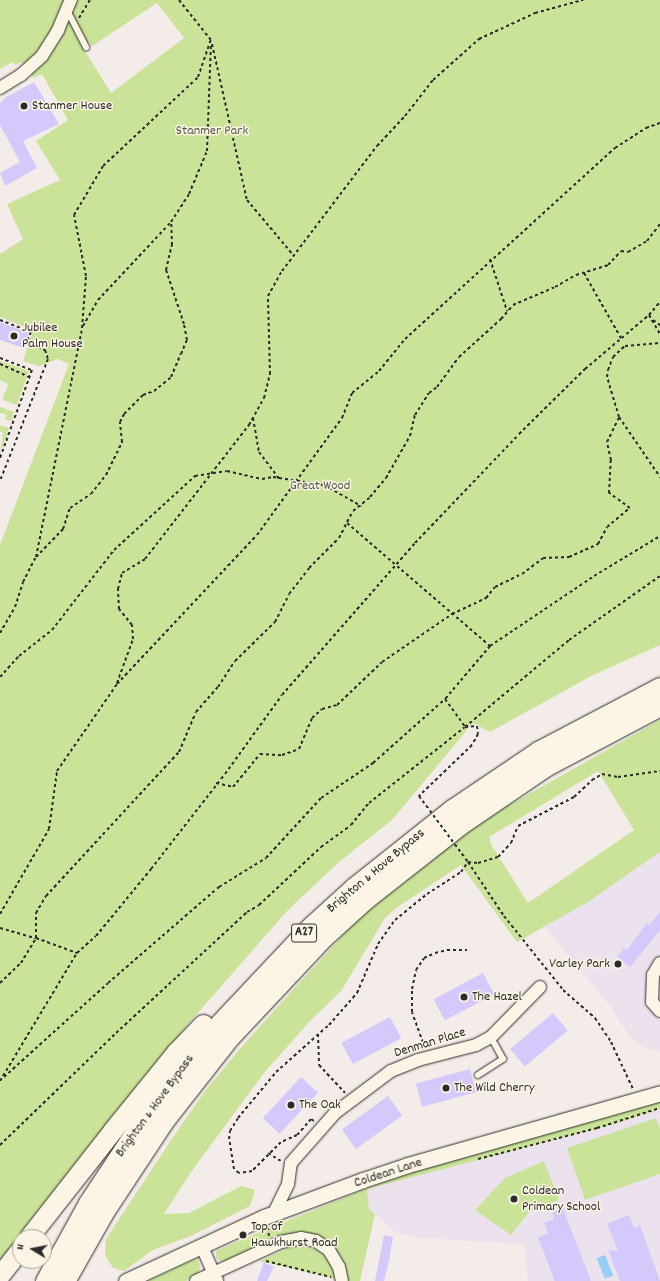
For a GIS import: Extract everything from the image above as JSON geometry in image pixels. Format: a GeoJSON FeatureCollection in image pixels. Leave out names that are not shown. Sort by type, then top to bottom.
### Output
{"type":"FeatureCollection","features":[{"type":"Feature","properties":{"kind":"highway","name":"Brighton & Hove Bypass"},"geometry":{"type":"LineString","coordinates":[[45,1281],[88,1204],[150,1110],[215,1028],[311,926],[360,882],[452,810],[538,752],[660,688]]}},
{"type":"Feature","properties":{"kind":"highway","name":"Brighton & Hove Bypass"},"geometry":{"type":"LineString","coordinates":[[65,1281],[133,1166],[197,1076],[275,987],[324,938],[366,899],[460,825],[545,767],[660,706]]}},
{"type":"Feature","properties":{"kind":"highway","name":"A27"},"geometry":{"type":"LineString","coordinates":[[35,1229],[176,1052],[256,968],[311,926]]}},
{"type":"Feature","properties":{"kind":"highway"},"geometry":{"type":"LineString","coordinates":[[0,1275],[12,1259]]}},
{"type":"Feature","properties":{"kind":"street"},"geometry":{"type":"LineString","coordinates":[[0,88],[21,75],[42,56],[58,30],[69,5]]}},
{"type":"Feature","properties":{"kind":"street"},"geometry":{"type":"LineString","coordinates":[[660,963],[653,975],[652,1002],[660,1011]]}},
{"type":"Feature","properties":{"kind":"street","name":"Denman Place"},"geometry":{"type":"LineString","coordinates":[[290,1166],[320,1127],[352,1100],[391,1071],[429,1058],[476,1045],[490,1037],[540,987]]}},
{"type":"Feature","properties":{"kind":"street","name":"Coldean Lane"},"geometry":{"type":"LineString","coordinates":[[126,1281],[202,1247],[274,1218],[299,1204],[408,1165],[660,1093]]}},
{"type":"Feature","properties":{"kind":"street"},"geometry":{"type":"LineString","coordinates":[[274,1218],[288,1184],[290,1166]]}},
{"type":"Feature","properties":{"kind":"street"},"geometry":{"type":"LineString","coordinates":[[288,1184],[299,1204]]}},
{"type":"Feature","properties":{"kind":"street"},"geometry":{"type":"LineString","coordinates":[[196,1281],[215,1277],[281,1242],[301,1238],[316,1241],[329,1250],[339,1266],[339,1280]]}},
{"type":"Feature","properties":{"kind":"street"},"geometry":{"type":"LineString","coordinates":[[202,1247],[215,1277]]}},
{"type":"Feature","properties":{"kind":"lane"},"geometry":{"type":"LineString","coordinates":[[69,5],[73,22],[86,47]]}},
{"type":"Feature","properties":{"kind":"lane"},"geometry":{"type":"LineString","coordinates":[[478,1075],[503,1059],[490,1037]]}},
{"type":"Feature","properties":{"kind":"path"},"geometry":{"type":"LineString","coordinates":[[73,22],[90,0]]}},
{"type":"Feature","properties":{"kind":"path"},"geometry":{"type":"LineString","coordinates":[[178,0],[211,40],[247,200],[294,256]]}},
{"type":"Feature","properties":{"kind":"path"},"geometry":{"type":"LineString","coordinates":[[117,684],[133,640],[132,625],[119,609],[118,589],[122,573],[145,559],[211,473],[227,455],[264,398],[270,374],[268,296],[294,256],[377,146],[414,106],[433,80],[479,39],[535,13],[583,0]]}},
{"type":"Feature","properties":{"kind":"path"},"geometry":{"type":"LineString","coordinates":[[82,328],[98,300],[171,222],[190,194],[207,151],[211,40]]}},
{"type":"Feature","properties":{"kind":"path"},"geometry":{"type":"LineString","coordinates":[[0,633],[15,607],[23,582],[36,557],[82,328],[86,276],[74,215],[103,166],[198,77],[211,40]]}},
{"type":"Feature","properties":{"kind":"path"},"geometry":{"type":"LineString","coordinates":[[0,914],[49,829],[57,770],[117,684],[257,535],[342,418],[352,393],[379,371],[404,339],[490,259],[615,148],[646,128],[660,123]]}},
{"type":"Feature","properties":{"kind":"path"},"geometry":{"type":"LineString","coordinates":[[36,557],[63,529],[70,508],[91,494],[106,475],[122,442],[120,422],[124,414],[143,396],[154,391],[171,378],[187,340],[184,324],[166,270],[172,246],[171,222]]}},
{"type":"Feature","properties":{"kind":"path"},"geometry":{"type":"LineString","coordinates":[[0,983],[21,963],[36,938],[36,913],[46,896],[179,752],[196,712],[218,687],[235,661],[274,622],[289,594],[309,568],[339,538],[353,511],[361,506],[386,478],[410,436],[416,415],[429,394],[437,387],[467,348],[508,312],[512,305],[584,273],[608,265],[621,251],[628,252],[647,241],[660,224]]}},
{"type":"Feature","properties":{"kind":"path"},"geometry":{"type":"LineString","coordinates":[[490,259],[508,312]]}},
{"type":"Feature","properties":{"kind":"path"},"geometry":{"type":"LineString","coordinates":[[584,273],[621,338]]}},
{"type":"Feature","properties":{"kind":"path"},"geometry":{"type":"LineString","coordinates":[[0,1080],[77,953],[96,936],[216,783],[282,695],[397,565],[519,434],[585,369],[649,315],[660,302]]}},
{"type":"Feature","properties":{"kind":"path"},"geometry":{"type":"LineString","coordinates":[[649,315],[660,325]]}},
{"type":"Feature","properties":{"kind":"path"},"geometry":{"type":"LineString","coordinates":[[649,315],[660,334]]}},
{"type":"Feature","properties":{"kind":"path"},"geometry":{"type":"LineString","coordinates":[[0,320],[31,332],[27,342],[45,350],[48,359],[0,481]]}},
{"type":"Feature","properties":{"kind":"path"},"geometry":{"type":"LineString","coordinates":[[660,343],[625,346],[613,357],[607,377],[619,417],[660,477]]}},
{"type":"Feature","properties":{"kind":"path"},"geometry":{"type":"LineString","coordinates":[[0,358],[32,370],[0,458]]}},
{"type":"Feature","properties":{"kind":"path"},"geometry":{"type":"LineString","coordinates":[[0,364],[30,377]]}},
{"type":"Feature","properties":{"kind":"path"},"geometry":{"type":"LineString","coordinates":[[253,417],[259,452],[280,479]]}},
{"type":"Feature","properties":{"kind":"path"},"geometry":{"type":"LineString","coordinates":[[216,783],[233,787],[260,754],[282,755],[299,749],[312,718],[322,709],[337,705],[382,662],[452,614],[486,598],[495,587],[522,574],[543,558],[569,557],[598,544],[608,527],[630,508],[609,493],[611,460],[608,442],[619,417]]}},
{"type":"Feature","properties":{"kind":"path"},"geometry":{"type":"LineString","coordinates":[[0,677],[19,656],[52,630],[114,550],[195,476],[227,471],[262,479],[280,479],[324,485],[361,506]]}},
{"type":"Feature","properties":{"kind":"path"},"geometry":{"type":"LineString","coordinates":[[347,523],[490,646]]}},
{"type":"Feature","properties":{"kind":"path"},"geometry":{"type":"LineString","coordinates":[[0,1080],[108,982],[219,887],[266,858],[321,798],[374,763],[445,699],[490,646],[594,576],[660,536]]}},
{"type":"Feature","properties":{"kind":"path"},"geometry":{"type":"LineString","coordinates":[[0,1146],[74,1071],[247,912],[259,904],[321,847],[351,825],[369,803],[466,727],[569,640],[660,576]]}},
{"type":"Feature","properties":{"kind":"path"},"geometry":{"type":"LineString","coordinates":[[445,699],[466,727]]}},
{"type":"Feature","properties":{"kind":"path"},"geometry":{"type":"LineString","coordinates":[[466,727],[477,726],[478,734],[472,745],[419,796],[468,862],[504,916],[563,990],[595,1018],[611,1042],[638,1100]]}},
{"type":"Feature","properties":{"kind":"path"},"geometry":{"type":"LineString","coordinates":[[468,862],[478,863],[498,857],[511,843],[518,826],[574,797],[592,780],[602,774],[624,777],[660,771]]}},
{"type":"Feature","properties":{"kind":"path"},"geometry":{"type":"LineString","coordinates":[[320,1127],[311,1119],[297,1135],[281,1142],[252,1171],[239,1173],[232,1164],[230,1131],[276,1072],[318,1033],[329,1025],[357,993],[378,944],[395,920],[427,894],[461,872],[468,862]]}},
{"type":"Feature","properties":{"kind":"path"},"geometry":{"type":"LineString","coordinates":[[0,928],[36,938],[77,953]]}},
{"type":"Feature","properties":{"kind":"path"},"geometry":{"type":"LineString","coordinates":[[429,1058],[412,1012],[416,970],[424,958],[435,953],[447,950],[467,950]]}},
{"type":"Feature","properties":{"kind":"path"},"geometry":{"type":"LineString","coordinates":[[318,1033],[319,1065],[352,1100]]}},
{"type":"Feature","properties":{"kind":"path"},"geometry":{"type":"LineString","coordinates":[[472,1160],[597,1128],[660,1108]]}},
{"type":"Feature","properties":{"kind":"path"},"geometry":{"type":"LineString","coordinates":[[268,1154],[290,1166]]}},
{"type":"Feature","properties":{"kind":"path"},"geometry":{"type":"LineString","coordinates":[[261,1229],[274,1218]]}},
{"type":"Feature","properties":{"kind":"path"},"geometry":{"type":"LineString","coordinates":[[260,1259],[339,1280]]}},
{"type":"Feature","properties":{"kind":"shaded area","name":"Varley Park"},"geometry":{"type":"Polygon","coordinates":[[[660,852],[660,1052],[644,1048],[630,1037],[607,1002],[543,925],[588,902],[660,852]]]}},
{"type":"Feature","properties":{"kind":"shaded area","name":"Coldean Primary School"},"geometry":{"type":"Polygon","coordinates":[[[660,1109],[660,1281],[528,1281],[524,1244],[419,1238],[394,1232],[369,1209],[367,1189],[612,1125],[660,1109]]]}},
{"type":"Feature","properties":{"kind":"green space","name":"Great Wood"},"geometry":{"type":"Polygon","coordinates":[[[0,0],[660,0],[660,645],[593,675],[490,732],[473,723],[392,820],[339,862],[287,911],[189,1023],[27,1229],[12,1229],[12,1249],[0,1264],[0,545],[69,364],[58,359],[39,366],[23,361],[33,330],[0,317],[0,254],[23,239],[7,204],[60,180],[36,141],[68,120],[42,74],[34,78],[22,62],[15,65],[13,62],[0,69],[0,0]],[[157,3],[92,46],[89,41],[83,48],[111,93],[184,38],[157,3]]]}},
{"type":"Feature","properties":{"kind":"green space"},"geometry":{"type":"Polygon","coordinates":[[[0,361],[29,371],[17,405],[3,400],[4,395],[1,393],[5,394],[8,384],[0,380],[0,361]]]}},
{"type":"Feature","properties":{"kind":"green space"},"geometry":{"type":"Polygon","coordinates":[[[0,407],[14,412],[11,421],[5,419],[7,415],[0,413],[0,407]]]}},
{"type":"Feature","properties":{"kind":"green space"},"geometry":{"type":"Polygon","coordinates":[[[0,425],[9,428],[0,454],[3,433],[0,431],[0,425]]]}},
{"type":"Feature","properties":{"kind":"green space"},"geometry":{"type":"Polygon","coordinates":[[[660,720],[660,852],[588,902],[517,942],[461,865],[396,908],[385,918],[341,991],[311,1020],[264,1073],[191,1172],[164,1214],[189,1213],[241,1186],[255,1190],[250,1206],[193,1235],[153,1250],[124,1271],[113,1268],[105,1255],[106,1239],[205,1091],[244,1044],[363,913],[447,846],[497,812],[660,720]],[[598,771],[489,837],[492,846],[528,903],[634,830],[598,771]]]}},
{"type":"Feature","properties":{"kind":"green space"},"geometry":{"type":"Polygon","coordinates":[[[660,1097],[660,1109],[612,1125],[367,1189],[369,1209],[375,1214],[360,1281],[347,1281],[340,1255],[317,1236],[228,1260],[220,1261],[216,1257],[216,1251],[243,1239],[414,1169],[569,1127],[660,1097]]]}},
{"type":"Feature","properties":{"kind":"green space"},"geometry":{"type":"Polygon","coordinates":[[[656,1118],[660,1129],[660,1174],[585,1200],[567,1148],[656,1118]]]}},
{"type":"Feature","properties":{"kind":"green space"},"geometry":{"type":"Polygon","coordinates":[[[544,1161],[559,1200],[530,1211],[511,1235],[475,1210],[505,1178],[544,1161]]]}},
{"type":"Feature","properties":{"kind":"green space"},"geometry":{"type":"Polygon","coordinates":[[[292,1246],[308,1246],[322,1253],[332,1265],[335,1279],[260,1261],[292,1246]]]}},
{"type":"Feature","properties":{"kind":"green space"},"geometry":{"type":"Polygon","coordinates":[[[197,1258],[200,1266],[199,1272],[186,1281],[148,1281],[197,1258]]]}},
{"type":"Feature","properties":{"kind":"water"},"geometry":{"type":"Polygon","coordinates":[[[605,1255],[613,1275],[605,1279],[597,1258],[605,1255]]]}},
{"type":"Feature","properties":{"kind":"building"},"geometry":{"type":"Polygon","coordinates":[[[34,82],[59,124],[23,141],[37,168],[5,186],[0,173],[20,162],[0,125],[0,103],[6,97],[34,82]]]}},
{"type":"Feature","properties":{"kind":"building","name":"Jubilee Palm House"},"geometry":{"type":"Polygon","coordinates":[[[0,322],[29,333],[23,348],[0,340],[0,322]]]}},
{"type":"Feature","properties":{"kind":"building"},"geometry":{"type":"Polygon","coordinates":[[[660,912],[660,930],[630,967],[617,957],[624,948],[627,950],[647,923],[649,925],[660,912]]]}},
{"type":"Feature","properties":{"kind":"building","name":"The Hazel"},"geometry":{"type":"Polygon","coordinates":[[[483,973],[494,994],[445,1020],[434,999],[483,973]]]}},
{"type":"Feature","properties":{"kind":"building"},"geometry":{"type":"Polygon","coordinates":[[[553,1013],[568,1031],[525,1067],[510,1049],[553,1013]]]}},
{"type":"Feature","properties":{"kind":"building"},"geometry":{"type":"Polygon","coordinates":[[[390,1017],[401,1038],[353,1064],[341,1043],[390,1017]]]}},
{"type":"Feature","properties":{"kind":"building","name":"The Wild Cherry"},"geometry":{"type":"Polygon","coordinates":[[[470,1069],[476,1092],[422,1107],[416,1083],[470,1069]]]}},
{"type":"Feature","properties":{"kind":"building","name":"The Oak"},"geometry":{"type":"Polygon","coordinates":[[[301,1077],[318,1093],[280,1134],[263,1118],[301,1077]]]}},
{"type":"Feature","properties":{"kind":"building"},"geometry":{"type":"Polygon","coordinates":[[[388,1096],[402,1115],[356,1149],[342,1130],[388,1096]]]}},
{"type":"Feature","properties":{"kind":"building","name":"Coldean Primary School"},"geometry":{"type":"Polygon","coordinates":[[[563,1208],[591,1281],[555,1281],[538,1238],[548,1233],[544,1223],[554,1219],[552,1212],[563,1208]]]}},
{"type":"Feature","properties":{"kind":"building","name":"Coldean Primary School"},"geometry":{"type":"Polygon","coordinates":[[[629,1215],[634,1228],[640,1225],[660,1281],[620,1281],[608,1250],[618,1251],[607,1224],[629,1215]]]}},
{"type":"Feature","properties":{"kind":"building"},"geometry":{"type":"Polygon","coordinates":[[[384,1235],[393,1237],[389,1261],[384,1281],[375,1281],[384,1235]]]}},
{"type":"Feature","properties":{"kind":"building"},"geometry":{"type":"Polygon","coordinates":[[[264,1262],[274,1267],[267,1281],[257,1281],[264,1262]]]}},
{"type":"Feature","properties":{"kind":"place","name":"Stanmer House"},"geometry":{"type":"Point","coordinates":[24,106]}},
{"type":"Feature","properties":{"kind":"place","name":"Jubilee Palm House"},"geometry":{"type":"Point","coordinates":[14,336]}},
{"type":"Feature","properties":{"kind":"place","name":"Varley Park"},"geometry":{"type":"Point","coordinates":[618,964]}},
{"type":"Feature","properties":{"kind":"place","name":"The Hazel"},"geometry":{"type":"Point","coordinates":[464,997]}},
{"type":"Feature","properties":{"kind":"place","name":"The Wild Cherry"},"geometry":{"type":"Point","coordinates":[446,1088]}},
{"type":"Feature","properties":{"kind":"place","name":"The Oak"},"geometry":{"type":"Point","coordinates":[291,1105]}},
{"type":"Feature","properties":{"kind":"place","name":"Coldean Primary School"},"geometry":{"type":"Point","coordinates":[514,1199]}},
{"type":"Feature","properties":{"kind":"place","name":"Top of Hawkhurst Road"},"geometry":{"type":"Point","coordinates":[243,1235]}},
{"type":"Feature","properties":{"kind":"park label","name":"Stanmer Park"},"geometry":{"type":"Point","coordinates":[212,131]}}]}
